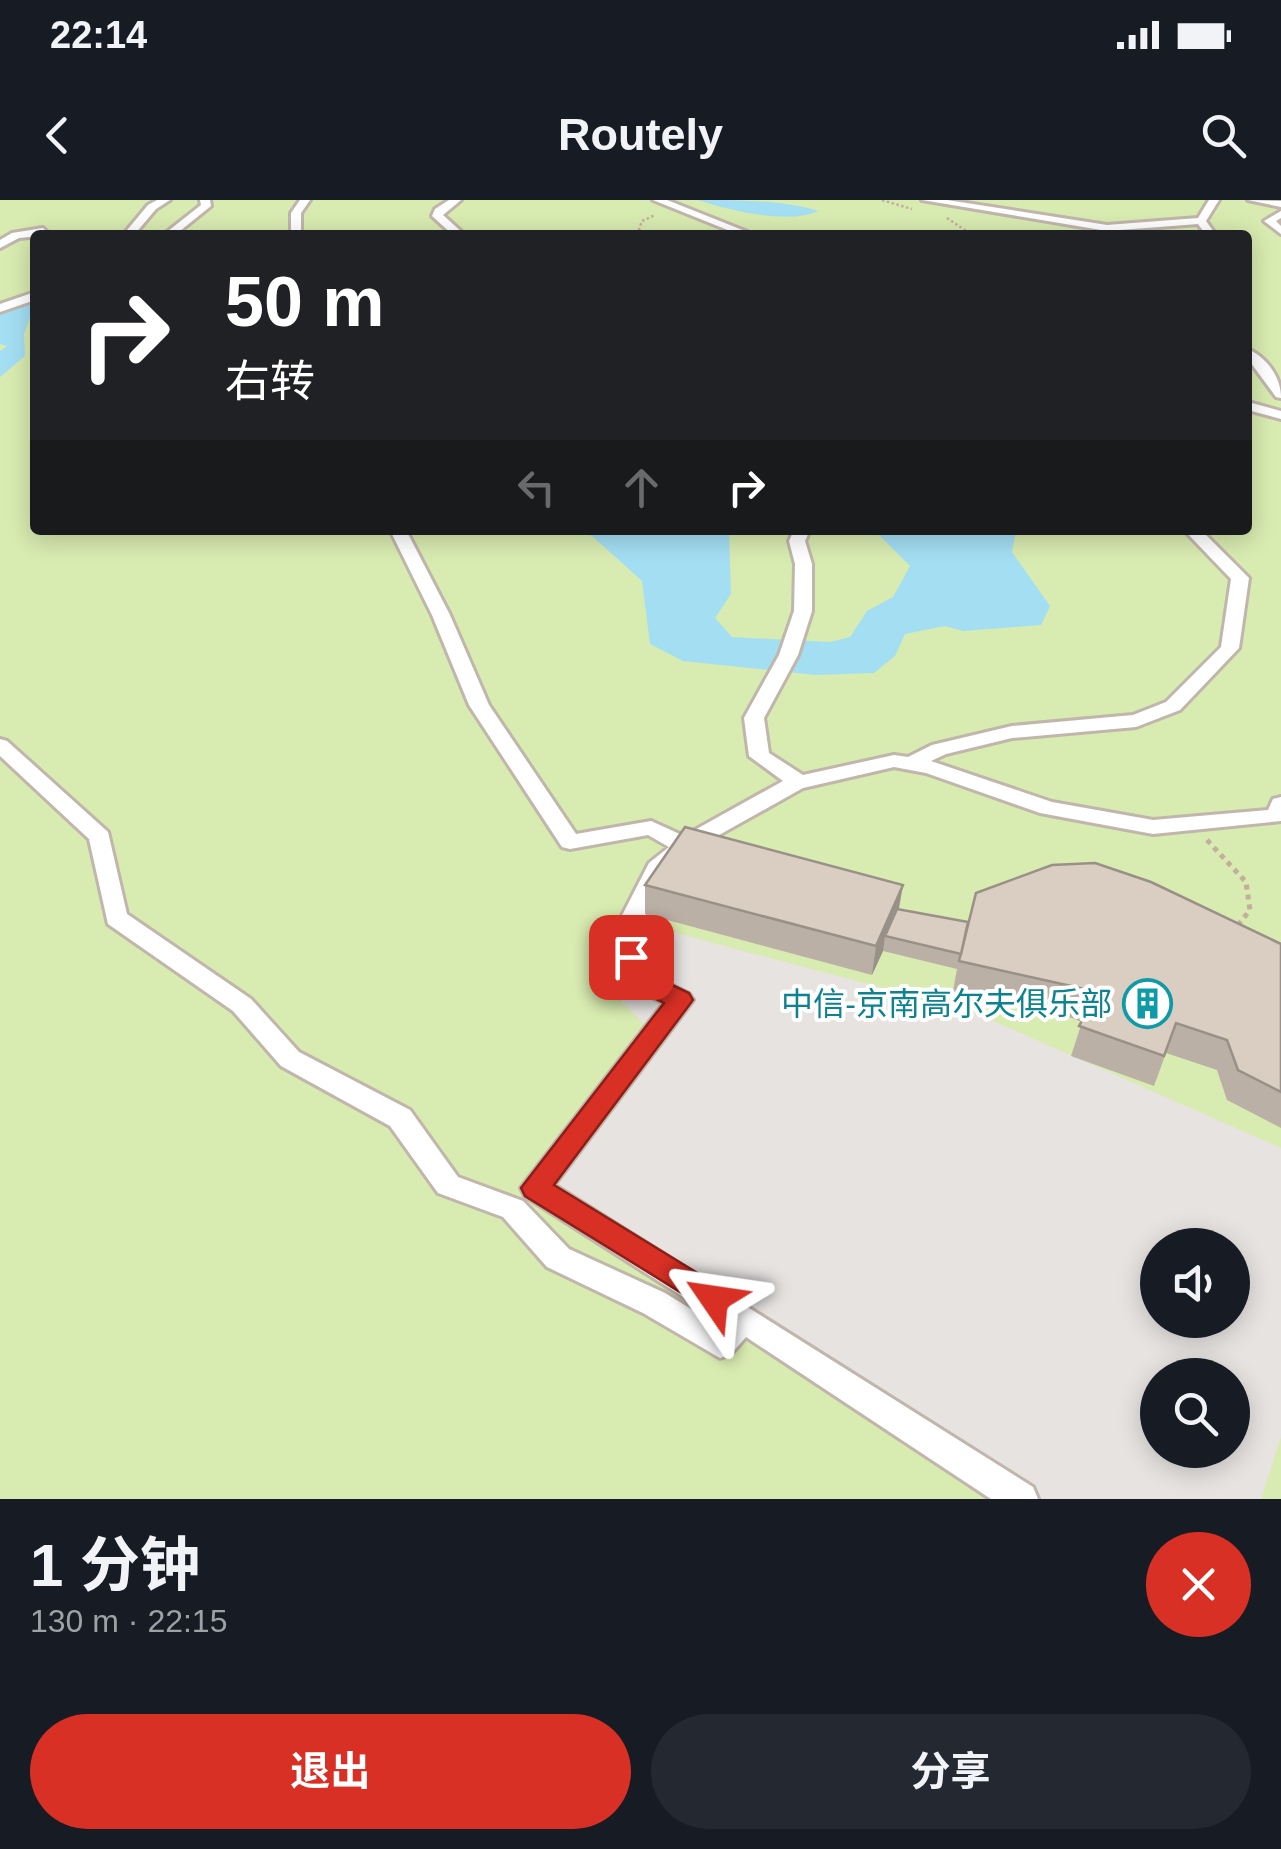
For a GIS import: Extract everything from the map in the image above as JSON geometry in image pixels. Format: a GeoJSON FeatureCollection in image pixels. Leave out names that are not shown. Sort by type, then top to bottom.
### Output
{"type":"FeatureCollection","features":[{"type":"Feature","properties":{"kind":"street"},"geometry":{"type":"LineString","coordinates":[[132,230],[152,207],[165,200]]}},
{"type":"Feature","properties":{"kind":"street"},"geometry":{"type":"LineString","coordinates":[[175,230],[206,206],[205,200]]}},
{"type":"Feature","properties":{"kind":"street"},"geometry":{"type":"LineString","coordinates":[[296,230],[296,213],[305,200]]}},
{"type":"Feature","properties":{"kind":"street"},"geometry":{"type":"LineString","coordinates":[[454,230],[438,216],[439,210],[456,200]]}},
{"type":"Feature","properties":{"kind":"street"},"geometry":{"type":"LineString","coordinates":[[911,200],[1107,228],[1201,220]]}},
{"type":"Feature","properties":{"kind":"street"},"geometry":{"type":"LineString","coordinates":[[1201,220],[1214,200]]}},
{"type":"Feature","properties":{"kind":"street"},"geometry":{"type":"LineString","coordinates":[[1252,200],[1281,204]]}},
{"type":"Feature","properties":{"kind":"street"},"geometry":{"type":"LineString","coordinates":[[664,202],[737,230]]}},
{"type":"Feature","properties":{"kind":"street"},"geometry":{"type":"LineString","coordinates":[[990,211],[1038,230]]}},
{"type":"Feature","properties":{"kind":"street"},"geometry":{"type":"LineString","coordinates":[[1281,214],[1269,221],[1281,231]]}},
{"type":"Feature","properties":{"kind":"street"},"geometry":{"type":"LineString","coordinates":[[1201,220],[1208,230]]}},
{"type":"Feature","properties":{"kind":"street"},"geometry":{"type":"LineString","coordinates":[[0,246],[16,235],[30,233]]}},
{"type":"Feature","properties":{"kind":"street"},"geometry":{"type":"LineString","coordinates":[[0,308],[30,298]]}},
{"type":"Feature","properties":{"kind":"street"},"geometry":{"type":"LineString","coordinates":[[1252,357],[1281,394]]}},
{"type":"Feature","properties":{"kind":"street"},"geometry":{"type":"LineString","coordinates":[[1252,407],[1281,415]]}},
{"type":"Feature","properties":{"kind":"street"},"geometry":{"type":"LineString","coordinates":[[401,535],[480,705],[570,842],[651,828],[685,846]]}},
{"type":"Feature","properties":{"kind":"street"},"geometry":{"type":"LineString","coordinates":[[798,782],[760,756],[754,718],[784,672],[799,635],[805,563],[797,541],[800,535]]}},
{"type":"Feature","properties":{"kind":"street"},"geometry":{"type":"LineString","coordinates":[[910,764],[939,749],[1012,732],[1136,721],[1173,706],[1230,648],[1240,578],[1197,535]]}},
{"type":"Feature","properties":{"kind":"street"},"geometry":{"type":"LineString","coordinates":[[0,745],[100,837],[116,918],[242,1005],[290,1060],[400,1118],[448,1184],[512,1210],[558,1258],[654,1303],[720,1344],[744,1318]]}},
{"type":"Feature","properties":{"kind":"street"},"geometry":{"type":"LineString","coordinates":[[1021,1499],[744,1318],[535,1188],[680,1000],[638,980],[624,935],[660,863],[685,846],[798,782],[894,761],[1048,808],[1153,827],[1276,816],[1281,804]]}},
{"type":"Feature","properties":{"kind":"path"},"geometry":{"type":"LineString","coordinates":[[638,230],[642,221],[664,202]]}},
{"type":"Feature","properties":{"kind":"path"},"geometry":{"type":"LineString","coordinates":[[1192,823],[1246,882],[1250,910],[1224,940]]}},
{"type":"Feature","properties":{"kind":"green space"},"geometry":{"type":"Polygon","coordinates":[[[0,200],[1281,200],[1281,1499],[0,1499],[0,200]]]}},
{"type":"Feature","properties":{"kind":"shaded area"},"geometry":{"type":"Polygon","coordinates":[[[631,921],[973,1012],[1281,1148],[1281,1437],[1261,1499],[1018,1499],[535,1188],[650,1030],[621,1001],[631,921]]]}},
{"type":"Feature","properties":{"kind":"water"},"geometry":{"type":"Polygon","coordinates":[[[698,200],[775,203],[818,211],[775,216],[741,212],[698,200]]]}},
{"type":"Feature","properties":{"kind":"water"},"geometry":{"type":"Polygon","coordinates":[[[30,304],[24,334],[25,356],[0,377],[0,351],[7,346],[0,344],[0,313],[30,304]]]}},
{"type":"Feature","properties":{"kind":"water"},"geometry":{"type":"Polygon","coordinates":[[[589,535],[729,535],[731,594],[715,618],[732,637],[830,642],[850,637],[867,611],[893,597],[910,566],[879,535],[1015,535],[1012,552],[1050,606],[1041,625],[963,631],[945,626],[905,634],[895,656],[874,673],[816,675],[683,661],[650,644],[642,581],[589,535]]]}},
{"type":"Feature","properties":{"kind":"building"},"geometry":{"type":"Polygon","coordinates":[[[685,827],[903,885],[876,946],[645,885],[685,827]]]}},
{"type":"Feature","properties":{"kind":"building","name":"中信-京南高尔夫俱乐部"},"geometry":{"type":"Polygon","coordinates":[[[1095,863],[1151,882],[1281,944],[1281,1092],[1238,1070],[1227,1040],[1176,1023],[1164,1056],[1079,1026],[1096,995],[959,961],[976,893],[1052,865],[1095,863]]]}},
{"type":"Feature","properties":{"kind":"building"},"geometry":{"type":"Polygon","coordinates":[[[897,909],[968,922],[961,954],[885,936],[897,909]]]}},
{"type":"Feature","properties":{"kind":"place","name":"中信-京南高尔夫俱乐部"},"geometry":{"type":"Point","coordinates":[1147,1004]}},
{"type":"Feature","properties":{"kind":"route"},"geometry":{"type":"LineString","coordinates":[[631,957],[638,980],[680,1000],[535,1188],[714,1299]]}}]}
